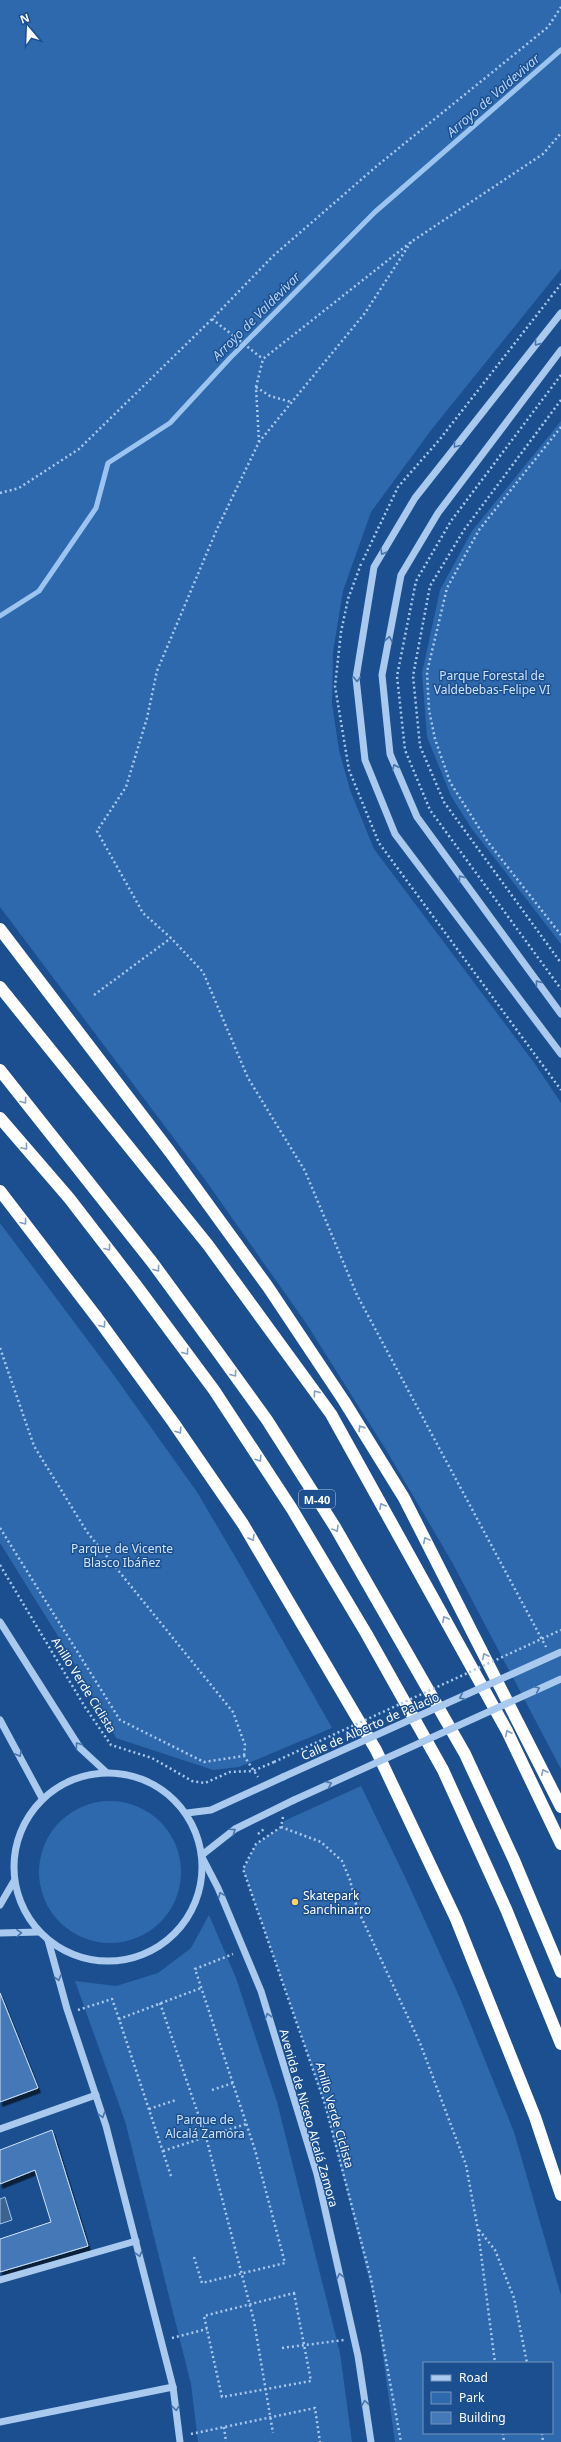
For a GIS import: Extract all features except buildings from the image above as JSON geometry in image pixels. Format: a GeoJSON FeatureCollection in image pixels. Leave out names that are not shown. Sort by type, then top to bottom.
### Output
{"type":"FeatureCollection","features":[{"type":"Feature","properties":{"kind":"highway"},"geometry":{"type":"LineString","coordinates":[[0,929],[175,1159],[268,1287],[344,1402],[404,1498],[561,1807]]}},
{"type":"Feature","properties":{"kind":"highway"},"geometry":{"type":"LineString","coordinates":[[0,987],[208,1245],[331,1414],[507,1731],[561,1844]]}},
{"type":"Feature","properties":{"kind":"highway","name":"M-40"},"geometry":{"type":"LineString","coordinates":[[0,1070],[152,1262],[206,1335],[267,1420],[335,1527],[465,1754],[514,1860],[561,1972]]}},
{"type":"Feature","properties":{"kind":"highway"},"geometry":{"type":"LineString","coordinates":[[0,1118],[68,1198],[136,1284],[214,1390],[292,1509],[366,1634],[443,1770],[506,1909],[561,2044]]}},
{"type":"Feature","properties":{"kind":"highway"},"geometry":{"type":"LineString","coordinates":[[0,1191],[98,1319],[173,1422],[243,1524],[376,1750],[456,1919],[535,2117],[561,2195]]}},
{"type":"Feature","properties":{"kind":"street"},"geometry":{"type":"LineString","coordinates":[[561,313],[415,498],[374,567],[356,678],[365,760],[395,834],[561,1054]]}},
{"type":"Feature","properties":{"kind":"street"},"geometry":{"type":"LineString","coordinates":[[561,350],[438,513],[401,575],[382,675],[390,754],[416,817],[561,1014]]}},
{"type":"Feature","properties":{"kind":"street"},"geometry":{"type":"LineString","coordinates":[[0,1622],[80,1748],[106,1772]]}},
{"type":"Feature","properties":{"kind":"street","name":"Calle de Alberto de Palacio"},"geometry":{"type":"LineString","coordinates":[[187,1813],[211,1810],[561,1652]]}},
{"type":"Feature","properties":{"kind":"street"},"geometry":{"type":"LineString","coordinates":[[202,1856],[235,1829],[294,1800],[561,1678]]}},
{"type":"Feature","properties":{"kind":"street"},"geometry":{"type":"LineString","coordinates":[[0,1720],[42,1798]]}},
{"type":"Feature","properties":{"kind":"street"},"geometry":{"type":"LineString","coordinates":[[106,1772],[130,1774],[152,1782],[171,1796],[187,1813],[197,1833],[202,1856],[202,1882],[195,1906],[181,1927],[163,1944],[152,1950],[142,1955],[117,1961],[93,1960],[69,1953],[48,1940],[39,1932],[22,1909],[14,1881],[14,1851],[21,1829],[24,1822],[42,1798],[61,1784],[83,1775],[106,1772]]}},
{"type":"Feature","properties":{"kind":"street","name":"Avenida de Niceto Alcalá Zamora"},"geometry":{"type":"LineString","coordinates":[[202,1856],[218,1888],[261,1991],[317,2174],[354,2339],[371,2442]]}},
{"type":"Feature","properties":{"kind":"street"},"geometry":{"type":"LineString","coordinates":[[0,1905],[14,1881]]}},
{"type":"Feature","properties":{"kind":"street"},"geometry":{"type":"LineString","coordinates":[[0,1933],[39,1932]]}},
{"type":"Feature","properties":{"kind":"street"},"geometry":{"type":"LineString","coordinates":[[48,1940],[68,2014],[96,2095],[162,2340],[174,2387],[179,2439]]}},
{"type":"Feature","properties":{"kind":"street"},"geometry":{"type":"LineString","coordinates":[[0,2129],[96,2095]]}},
{"type":"Feature","properties":{"kind":"street"},"geometry":{"type":"LineString","coordinates":[[0,2280],[136,2241]]}},
{"type":"Feature","properties":{"kind":"street"},"geometry":{"type":"LineString","coordinates":[[0,2422],[174,2387]]}},
{"type":"Feature","properties":{"kind":"path"},"geometry":{"type":"LineString","coordinates":[[0,494],[19,488],[78,449],[212,319],[273,256],[390,155],[548,26],[561,7]]}},
{"type":"Feature","properties":{"kind":"path"},"geometry":{"type":"LineString","coordinates":[[259,442],[256,387],[263,359],[411,242],[543,154],[561,133]]}},
{"type":"Feature","properties":{"kind":"path"},"geometry":{"type":"LineString","coordinates":[[411,242],[365,313],[259,442],[217,530],[158,671],[147,718],[126,787],[97,831],[143,913],[171,938],[203,972],[248,1078],[306,1171],[357,1295],[536,1628]]}},
{"type":"Feature","properties":{"kind":"path"},"geometry":{"type":"LineString","coordinates":[[561,284],[440,439],[398,487],[362,560],[348,599],[341,632],[335,686],[349,770],[379,844],[561,1090]]}},
{"type":"Feature","properties":{"kind":"path"},"geometry":{"type":"LineString","coordinates":[[212,319],[263,359]]}},
{"type":"Feature","properties":{"kind":"path"},"geometry":{"type":"LineString","coordinates":[[561,375],[451,521],[416,581],[397,676],[405,750],[430,810],[561,989]]}},
{"type":"Feature","properties":{"kind":"path"},"geometry":{"type":"LineString","coordinates":[[256,387],[276,399],[291,402]]}},
{"type":"Feature","properties":{"kind":"path"},"geometry":{"type":"LineString","coordinates":[[561,400],[464,530],[430,586],[413,676],[420,746],[444,802],[561,963]]}},
{"type":"Feature","properties":{"kind":"path"},"geometry":{"type":"LineString","coordinates":[[561,427],[479,530],[447,588],[427,672],[429,710],[435,740],[450,782],[488,842],[561,935]]}},
{"type":"Feature","properties":{"kind":"path"},"geometry":{"type":"LineString","coordinates":[[94,995],[171,938]]}},
{"type":"Feature","properties":{"kind":"path"},"geometry":{"type":"LineString","coordinates":[[0,1348],[34,1446],[87,1532],[234,1712],[245,1745],[244,1756],[253,1771],[561,1630]]}},
{"type":"Feature","properties":{"kind":"path"},"geometry":{"type":"LineString","coordinates":[[1,1528],[120,1720],[204,1762],[244,1756]]}},
{"type":"Feature","properties":{"kind":"path","name":"Anillo Verde Ciclista"},"geometry":{"type":"LineString","coordinates":[[0,1565],[85,1707],[111,1745],[152,1758],[192,1781],[205,1783],[230,1772],[253,1771]]}},
{"type":"Feature","properties":{"kind":"path"},"geometry":{"type":"LineString","coordinates":[[282,1816],[284,1821],[281,1826],[321,1842],[342,1861],[350,1880],[357,1908],[420,2043],[466,2164],[478,2230],[495,2362]]}},
{"type":"Feature","properties":{"kind":"path","name":"Anillo Verde Ciclista"},"geometry":{"type":"LineString","coordinates":[[281,1826],[256,1844],[243,1869],[325,2104],[371,2279],[401,2442]]}},
{"type":"Feature","properties":{"kind":"path"},"geometry":{"type":"LineString","coordinates":[[194,2257],[202,2282],[285,2263],[246,2124],[195,1969],[244,1950]]}},
{"type":"Feature","properties":{"kind":"path"},"geometry":{"type":"LineString","coordinates":[[119,2018],[201,1988]]}},
{"type":"Feature","properties":{"kind":"path"},"geometry":{"type":"LineString","coordinates":[[68,2014],[112,2000],[171,2176]]}},
{"type":"Feature","properties":{"kind":"path"},"geometry":{"type":"LineString","coordinates":[[160,2004],[206,2137],[242,2273],[273,2433]]}},
{"type":"Feature","properties":{"kind":"path"},"geometry":{"type":"LineString","coordinates":[[212,2090],[233,2083]]}},
{"type":"Feature","properties":{"kind":"path"},"geometry":{"type":"LineString","coordinates":[[149,2109],[176,2100]]}},
{"type":"Feature","properties":{"kind":"path"},"geometry":{"type":"LineString","coordinates":[[163,2151],[246,2124]]}},
{"type":"Feature","properties":{"kind":"path"},"geometry":{"type":"LineString","coordinates":[[478,2230],[495,2250],[514,2298],[527,2362]]}},
{"type":"Feature","properties":{"kind":"path"},"geometry":{"type":"LineString","coordinates":[[294,2292],[311,2381],[222,2397],[207,2329],[204,2316],[294,2292]]}},
{"type":"Feature","properties":{"kind":"path"},"geometry":{"type":"LineString","coordinates":[[162,2340],[207,2329]]}},
{"type":"Feature","properties":{"kind":"path"},"geometry":{"type":"LineString","coordinates":[[282,2348],[354,2339]]}},
{"type":"Feature","properties":{"kind":"path"},"geometry":{"type":"LineString","coordinates":[[179,2439],[224,2427],[315,2408],[320,2442]]}},
{"type":"Feature","properties":{"kind":"path"},"geometry":{"type":"LineString","coordinates":[[224,2427],[226,2442]]}},
{"type":"Feature","properties":{"kind":"green space"},"geometry":{"type":"Polygon","coordinates":[[[0,0],[561,0],[561,269],[432,429],[371,512],[343,591],[333,652],[332,703],[339,750],[350,790],[374,849],[535,1064],[561,1103],[561,1769],[452,1562],[388,1453],[306,1323],[206,1181],[0,907],[0,0]]]}},
{"type":"Feature","properties":{"kind":"green space","name":"Parque Forestal de Valdebebas-Felipe VI"},"geometry":{"type":"Polygon","coordinates":[[[561,421],[561,944],[472,829],[451,796],[427,737],[422,673],[440,590],[472,531],[561,421]]]}},
{"type":"Feature","properties":{"kind":"green space","name":"Parque de Vicente Blasco Ibáñez"},"geometry":{"type":"Polygon","coordinates":[[[0,1223],[113,1374],[197,1492],[332,1728],[239,1767],[213,1770],[116,1738],[66,1649],[0,1543],[0,1223]]]}},
{"type":"Feature","properties":{"kind":"green space"},"geometry":{"type":"Polygon","coordinates":[[[361,1786],[406,1879],[459,1996],[514,2132],[561,2295],[561,2442],[395,2442],[376,2307],[325,2104],[243,1869],[256,1844],[281,1827],[284,1821],[361,1786]]]}},
{"type":"Feature","properties":{"kind":"green space"},"geometry":{"type":"Polygon","coordinates":[[[103,1801],[117,1801],[144,1809],[165,1827],[176,1845],[180,1858],[180,1886],[173,1906],[155,1927],[144,1935],[131,1940],[117,1943],[103,1943],[76,1935],[55,1917],[47,1906],[42,1893],[39,1879],[39,1865],[47,1838],[65,1817],[76,1809],[89,1804],[103,1801]]]}},
{"type":"Feature","properties":{"kind":"green space","name":"Parque de Alcalá Zamora"},"geometry":{"type":"Polygon","coordinates":[[[209,1915],[236,1978],[277,2102],[340,2353],[352,2442],[198,2442],[191,2384],[125,2121],[75,1981],[116,1986],[158,1973],[191,1948],[209,1915]]]}},
{"type":"Feature","properties":{"kind":"shaded area"},"geometry":{"type":"Polygon","coordinates":[[[5,2197],[12,2220],[0,2224],[0,2199],[5,2197]]]}},
{"type":"Feature","properties":{"kind":"waterway","name":"Arroyo de Valdevivar"},"geometry":{"type":"LineString","coordinates":[[0,616],[39,591],[96,508],[108,463],[170,423],[230,358],[375,212],[561,50]]}},
{"type":"Feature","properties":{"kind":"place","name":"Skatepark Sanchinarro"},"geometry":{"type":"Point","coordinates":[295,1902]}}]}
